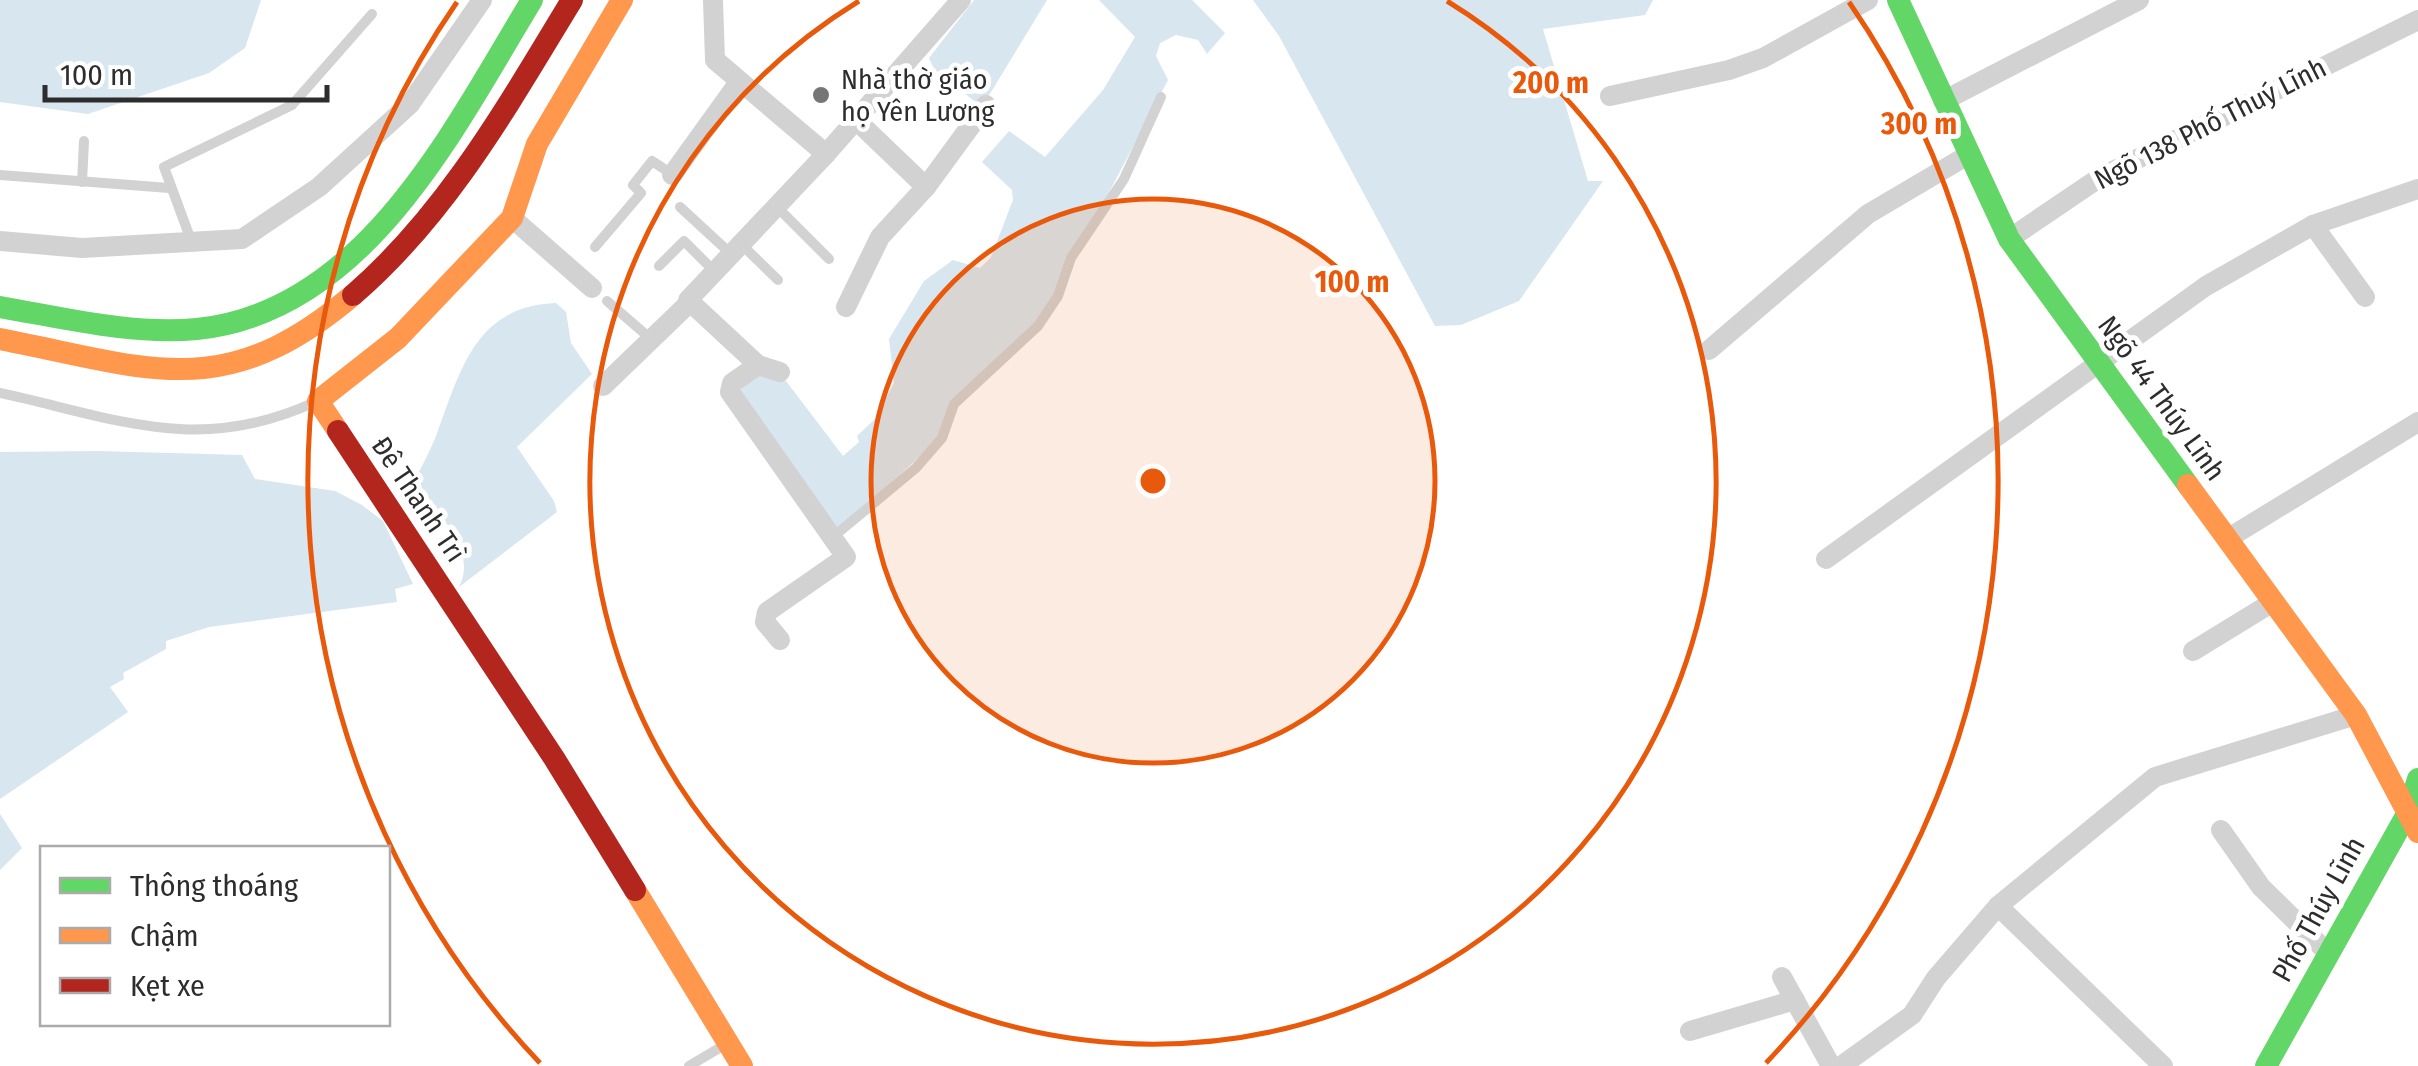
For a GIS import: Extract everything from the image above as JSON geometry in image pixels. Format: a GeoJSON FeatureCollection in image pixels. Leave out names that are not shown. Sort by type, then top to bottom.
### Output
{"type":"FeatureCollection","features":[{"type":"Feature","properties":{"kind":"street"},"geometry":{"type":"LineString","coordinates":[[0,241],[82,248],[242,239],[319,187],[410,104],[482,0]]}},
{"type":"Feature","properties":{"kind":"street"},"geometry":{"type":"LineString","coordinates":[[0,308],[143,329],[218,327],[265,314],[359,248],[405,200],[532,0]]}},
{"type":"Feature","properties":{"kind":"street"},"geometry":{"type":"LineString","coordinates":[[0,339],[166,369],[203,369],[242,364],[306,330],[351,299],[429,220],[472,161],[572,0]]}},
{"type":"Feature","properties":{"kind":"street"},"geometry":{"type":"LineString","coordinates":[[318,401],[398,338],[512,218],[537,144],[622,0]]}},
{"type":"Feature","properties":{"kind":"street"},"geometry":{"type":"LineString","coordinates":[[714,0],[714,60],[826,154]]}},
{"type":"Feature","properties":{"kind":"street"},"geometry":{"type":"LineString","coordinates":[[603,386],[688,304],[961,0]]}},
{"type":"Feature","properties":{"kind":"street"},"geometry":{"type":"LineString","coordinates":[[1610,96],[1729,70],[1763,58],[1868,0]]}},
{"type":"Feature","properties":{"kind":"street","name":"Ngõ 44 Thúy Lĩnh"},"geometry":{"type":"LineString","coordinates":[[1898,0],[2009,239],[2356,715],[2413,823]]}},
{"type":"Feature","properties":{"kind":"street"},"geometry":{"type":"LineString","coordinates":[[1944,100],[2139,0]]}},
{"type":"Feature","properties":{"kind":"street","name":"Ngõ 138 Phố Thuý Lĩnh"},"geometry":{"type":"LineString","coordinates":[[2009,239],[2099,178],[2418,20]]}},
{"type":"Feature","properties":{"kind":"street"},"geometry":{"type":"LineString","coordinates":[[672,175],[738,82]]}},
{"type":"Feature","properties":{"kind":"street"},"geometry":{"type":"LineString","coordinates":[[846,307],[880,237],[926,187],[986,105]]}},
{"type":"Feature","properties":{"kind":"street"},"geometry":{"type":"LineString","coordinates":[[856,120],[926,187]]}},
{"type":"Feature","properties":{"kind":"street"},"geometry":{"type":"LineString","coordinates":[[1710,350],[1868,214],[1968,154]]}},
{"type":"Feature","properties":{"kind":"street"},"geometry":{"type":"LineString","coordinates":[[1826,558],[2206,286],[2313,225],[2418,190]]}},
{"type":"Feature","properties":{"kind":"street"},"geometry":{"type":"LineString","coordinates":[[512,218],[599,295]]}},
{"type":"Feature","properties":{"kind":"street"},"geometry":{"type":"LineString","coordinates":[[2313,225],[2365,297]]}},
{"type":"Feature","properties":{"kind":"street"},"geometry":{"type":"LineString","coordinates":[[688,304],[758,365],[780,372]]}},
{"type":"Feature","properties":{"kind":"street"},"geometry":{"type":"LineString","coordinates":[[758,365],[732,383],[730,392],[846,557],[767,612],[766,622],[780,640]]}},
{"type":"Feature","properties":{"kind":"street","name":"Đê Thanh Trì"},"geometry":{"type":"LineString","coordinates":[[318,401],[554,758],[742,1066]]}},
{"type":"Feature","properties":{"kind":"street"},"geometry":{"type":"LineString","coordinates":[[2227,538],[2418,422]]}},
{"type":"Feature","properties":{"kind":"street"},"geometry":{"type":"LineString","coordinates":[[2193,651],[2273,602]]}},
{"type":"Feature","properties":{"kind":"street"},"geometry":{"type":"LineString","coordinates":[[1841,1066],[1912,1015],[1936,978],[1998,906],[2155,777],[2356,715]]}},
{"type":"Feature","properties":{"kind":"street","name":"Phố Thúy Lĩnh"},"geometry":{"type":"LineString","coordinates":[[2266,1066],[2327,952],[2413,823],[2418,779]]}},
{"type":"Feature","properties":{"kind":"street"},"geometry":{"type":"LineString","coordinates":[[2221,830],[2261,886],[2327,952]]}},
{"type":"Feature","properties":{"kind":"street"},"geometry":{"type":"LineString","coordinates":[[1998,906],[2163,1066]]}},
{"type":"Feature","properties":{"kind":"street"},"geometry":{"type":"LineString","coordinates":[[1782,977],[1831,1066]]}},
{"type":"Feature","properties":{"kind":"street"},"geometry":{"type":"LineString","coordinates":[[1690,1032],[1795,1000]]}},
{"type":"Feature","properties":{"kind":"lane"},"geometry":{"type":"LineString","coordinates":[[193,244],[164,167],[292,105],[372,14]]}},
{"type":"Feature","properties":{"kind":"lane"},"geometry":{"type":"LineString","coordinates":[[832,538],[916,468],[942,438],[954,404],[1038,326],[1058,296],[1072,258],[1124,178],[1161,97]]}},
{"type":"Feature","properties":{"kind":"lane"},"geometry":{"type":"LineString","coordinates":[[82,182],[84,141]]}},
{"type":"Feature","properties":{"kind":"lane"},"geometry":{"type":"LineString","coordinates":[[595,247],[641,193],[633,185],[652,161],[672,175]]}},
{"type":"Feature","properties":{"kind":"lane"},"geometry":{"type":"LineString","coordinates":[[0,176],[169,188]]}},
{"type":"Feature","properties":{"kind":"lane"},"geometry":{"type":"LineString","coordinates":[[680,206],[778,280]]}},
{"type":"Feature","properties":{"kind":"lane"},"geometry":{"type":"LineString","coordinates":[[777,207],[829,259]]}},
{"type":"Feature","properties":{"kind":"lane"},"geometry":{"type":"LineString","coordinates":[[659,266],[684,241],[715,272]]}},
{"type":"Feature","properties":{"kind":"lane"},"geometry":{"type":"LineString","coordinates":[[599,295],[652,340]]}},
{"type":"Feature","properties":{"kind":"lane"},"geometry":{"type":"LineString","coordinates":[[0,393],[131,427],[222,431],[280,418],[318,401]]}},
{"type":"Feature","properties":{"kind":"lane"},"geometry":{"type":"LineString","coordinates":[[689,1066],[727,1043]]}},
{"type":"Feature","properties":{"kind":"shaded area"},"geometry":{"type":"Polygon","coordinates":[[[0,0],[261,0],[245,48],[209,73],[88,114],[0,102],[0,0]]]}},
{"type":"Feature","properties":{"kind":"shaded area"},"geometry":{"type":"Polygon","coordinates":[[[974,0],[1047,0],[988,97],[978,104],[934,69],[929,58],[974,0]]]}},
{"type":"Feature","properties":{"kind":"shaded area"},"geometry":{"type":"Polygon","coordinates":[[[1099,0],[1192,0],[1225,33],[1207,54],[1198,40],[1176,35],[1160,43],[1156,56],[1168,80],[1054,297],[1035,325],[951,400],[937,441],[840,529],[830,528],[739,398],[743,383],[758,373],[786,381],[843,456],[859,442],[857,436],[875,419],[894,383],[889,339],[924,281],[953,260],[980,268],[991,257],[1013,200],[1012,190],[982,162],[1009,131],[1045,157],[1103,90],[1135,37],[1099,0]]]}},
{"type":"Feature","properties":{"kind":"shaded area"},"geometry":{"type":"Polygon","coordinates":[[[1253,0],[1653,0],[1645,15],[1543,29],[1588,181],[1603,181],[1519,301],[1461,325],[1435,326],[1279,36],[1253,0]]]}},
{"type":"Feature","properties":{"kind":"shaded area"},"geometry":{"type":"Polygon","coordinates":[[[556,303],[566,312],[571,343],[592,374],[517,447],[554,501],[557,512],[459,587],[464,564],[452,532],[432,502],[412,514],[403,499],[429,452],[474,347],[506,316],[528,307],[556,303]]]}},
{"type":"Feature","properties":{"kind":"shaded area"},"geometry":{"type":"Polygon","coordinates":[[[0,452],[242,455],[255,479],[335,491],[383,521],[413,584],[395,589],[397,602],[209,627],[166,641],[166,649],[123,673],[124,679],[110,687],[128,712],[0,799],[0,452]]]}},
{"type":"Feature","properties":{"kind":"shaded area"},"geometry":{"type":"Polygon","coordinates":[[[0,814],[22,848],[0,870],[0,814]]]}},
{"type":"Feature","properties":{"kind":"traffic: fast"},"geometry":{"type":"LineString","coordinates":[[0,307],[123,328],[197,329],[256,315],[309,288],[356,251],[398,206],[436,156],[532,0]]}},
{"type":"Feature","properties":{"kind":"traffic: fast"},"geometry":{"type":"LineString","coordinates":[[1898,0],[2009,239],[2188,485]]}},
{"type":"Feature","properties":{"kind":"traffic: fast"},"geometry":{"type":"LineString","coordinates":[[2266,1066],[2407,814],[2418,779]]}},
{"type":"Feature","properties":{"kind":"traffic: slow"},"geometry":{"type":"LineString","coordinates":[[338,431],[318,401],[398,338],[512,218],[537,144],[622,0]]}},
{"type":"Feature","properties":{"kind":"traffic: slow"},"geometry":{"type":"LineString","coordinates":[[0,339],[143,367],[184,369],[224,365],[264,352],[307,330],[353,295]]}},
{"type":"Feature","properties":{"kind":"traffic: slow"},"geometry":{"type":"LineString","coordinates":[[2188,485],[2356,715],[2418,832]]}},
{"type":"Feature","properties":{"kind":"traffic: slow"},"geometry":{"type":"LineString","coordinates":[[635,890],[742,1066]]}},
{"type":"Feature","properties":{"kind":"traffic: jam"},"geometry":{"type":"LineString","coordinates":[[353,295],[418,230],[447,194],[572,0]]}},
{"type":"Feature","properties":{"kind":"traffic: jam"},"geometry":{"type":"LineString","coordinates":[[338,431],[554,758],[635,890]]}},
{"type":"Feature","properties":{"kind":"place","name":"Nhà thờ giáo họ Yên Lương"},"geometry":{"type":"Point","coordinates":[821,95]}}]}
